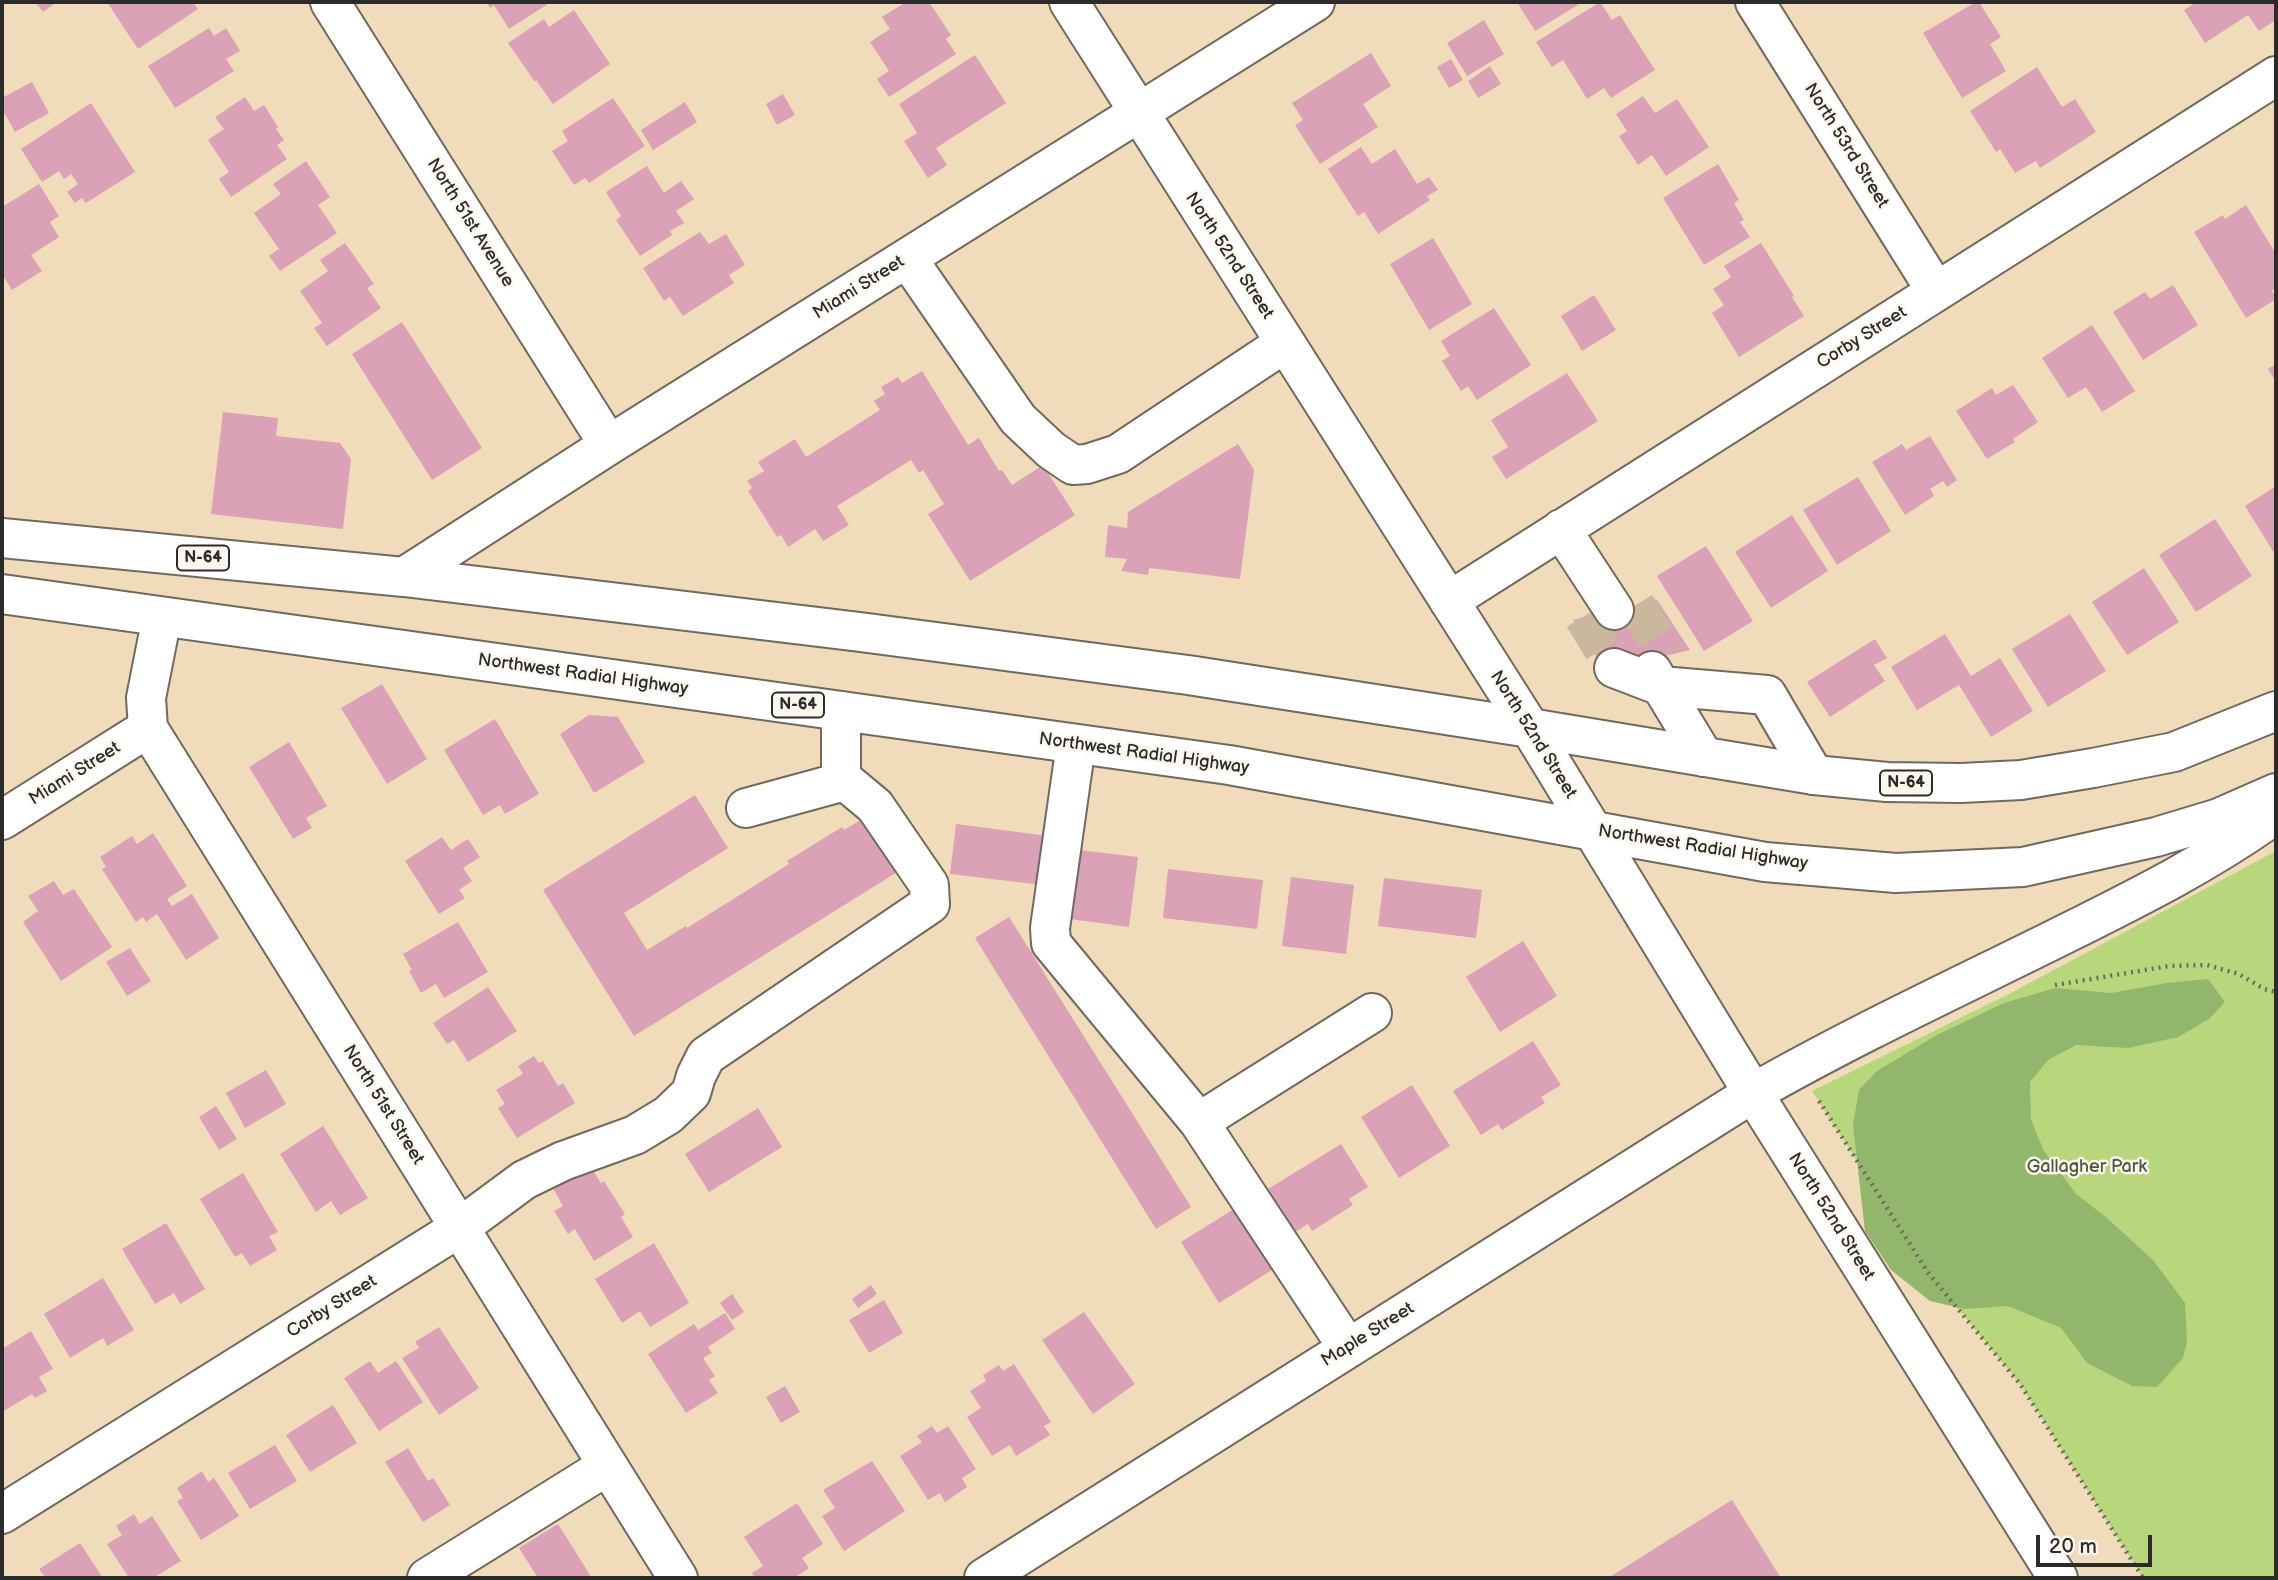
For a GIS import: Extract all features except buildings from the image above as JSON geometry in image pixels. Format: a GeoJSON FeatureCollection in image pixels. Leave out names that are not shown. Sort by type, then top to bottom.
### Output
{"type":"FeatureCollection","features":[{"type":"Feature","properties":{"kind":"street","name":"North 51st Avenue"},"geometry":{"type":"LineString","coordinates":[[330,2],[609,445]]}},
{"type":"Feature","properties":{"kind":"street","name":"North 52nd Street"},"geometry":{"type":"LineString","coordinates":[[1069,2],[1530,728],[1753,1093],[2058,1578]]}},
{"type":"Feature","properties":{"kind":"street","name":"Miami Street"},"geometry":{"type":"LineString","coordinates":[[404,577],[609,445],[1315,2]]}},
{"type":"Feature","properties":{"kind":"street","name":"North 53rd Street"},"geometry":{"type":"LineString","coordinates":[[1755,2],[1936,291]]}},
{"type":"Feature","properties":{"kind":"street","name":"Corby Street"},"geometry":{"type":"LineString","coordinates":[[1449,601],[2276,76]]}},
{"type":"Feature","properties":{"kind":"street"},"geometry":{"type":"LineString","coordinates":[[907,258],[1018,419],[1051,450],[1073,465],[1087,464],[1118,454],[1285,343]]}},
{"type":"Feature","properties":{"kind":"street"},"geometry":{"type":"LineString","coordinates":[[1561,529],[1607,604]]}},
{"type":"Feature","properties":{"kind":"street","name":"N-64"},"geometry":{"type":"LineString","coordinates":[[3,535],[404,577],[1160,671],[1814,775],[1886,782],[1961,783],[2021,780],[2174,752],[2276,711]]}},
{"type":"Feature","properties":{"kind":"street","name":"Northwest Radial Highway"},"geometry":{"type":"LineString","coordinates":[[2,594],[1229,765],[1765,862],[1834,869],[1896,873],[2023,867],[2168,833],[2219,818],[2276,793]]}},
{"type":"Feature","properties":{"kind":"street"},"geometry":{"type":"LineString","coordinates":[[148,728],[146,698],[162,617]]}},
{"type":"Feature","properties":{"kind":"street"},"geometry":{"type":"LineString","coordinates":[[1704,757],[1647,667],[1767,695],[1814,775]]}},
{"type":"Feature","properties":{"kind":"street"},"geometry":{"type":"LineString","coordinates":[[746,808],[845,781],[841,774],[841,711]]}},
{"type":"Feature","properties":{"kind":"street","name":"Miami Street"},"geometry":{"type":"LineString","coordinates":[[2,820],[148,728]]}},
{"type":"Feature","properties":{"kind":"street","name":"North 51st Street"},"geometry":{"type":"LineString","coordinates":[[148,728],[678,1578]]}},
{"type":"Feature","properties":{"kind":"street"},"geometry":{"type":"LineString","coordinates":[[1076,744],[1050,928],[1051,943],[1199,1122],[1348,1348]]}},
{"type":"Feature","properties":{"kind":"street","name":"Corby Street"},"geometry":{"type":"LineString","coordinates":[[2,1514],[458,1228],[524,1180],[563,1161],[635,1135],[668,1115],[691,1093],[706,1056],[930,904],[929,885],[875,806],[845,781]]}},
{"type":"Feature","properties":{"kind":"street","name":"Maple Street"},"geometry":{"type":"LineString","coordinates":[[984,1578],[1753,1093],[1819,1056],[2201,864],[2276,814]]}},
{"type":"Feature","properties":{"kind":"street"},"geometry":{"type":"LineString","coordinates":[[1199,1122],[1372,1013]]}},
{"type":"Feature","properties":{"kind":"street"},"geometry":{"type":"LineString","coordinates":[[427,1578],[607,1466]]}},
{"type":"Feature","properties":{"kind":"path"},"geometry":{"type":"LineString","coordinates":[[2046,987],[2169,966],[2207,965],[2239,974],[2264,989],[2276,992]]}},
{"type":"Feature","properties":{"kind":"path"},"geometry":{"type":"LineString","coordinates":[[1812,1091],[1929,1274],[2020,1384],[2143,1578]]}},
{"type":"Feature","properties":{"kind":"green space","name":"Gallagher Park"},"geometry":{"type":"Polygon","coordinates":[[[2276,851],[2276,1578],[2143,1578],[2020,1384],[1929,1274],[1812,1091],[2009,994],[2276,851]]]}},
{"type":"Feature","properties":{"kind":"green space"},"geometry":{"type":"Polygon","coordinates":[[[2208,979],[2225,1002],[2209,1019],[2178,1037],[2128,1048],[2076,1045],[2048,1060],[2030,1082],[2031,1120],[2044,1151],[2076,1194],[2153,1260],[2185,1303],[2187,1342],[2183,1358],[2157,1387],[2132,1386],[2087,1363],[2061,1328],[2008,1306],[1964,1309],[1930,1301],[1891,1270],[1865,1231],[1853,1125],[1859,1090],[1877,1071],[1937,1035],[2004,1003],[2055,988],[2111,993],[2208,979]]]}},
{"type":"Feature","properties":{"kind":"tunnel"},"geometry":{"type":"LineString","coordinates":[[1636,605],[1667,655]]}},
{"type":"Feature","properties":{"kind":"tunnel"},"geometry":{"type":"LineString","coordinates":[[1583,617],[1614,668]]}}]}
